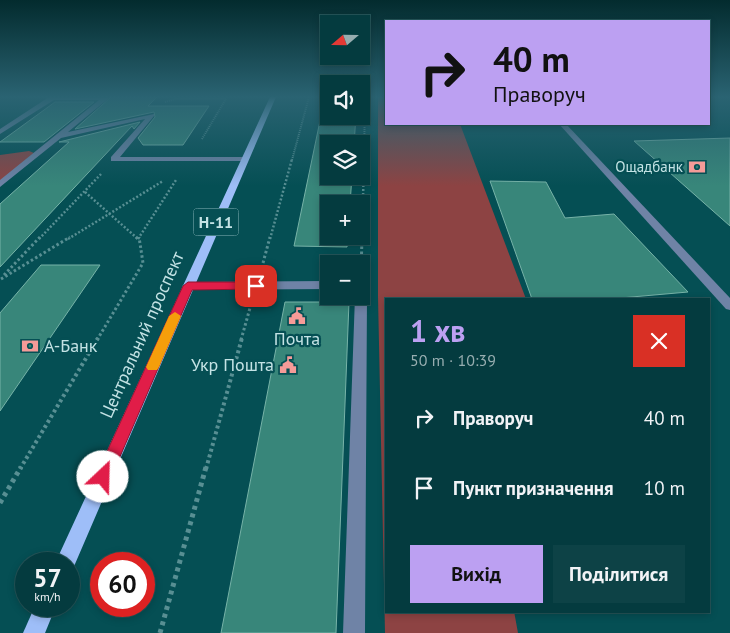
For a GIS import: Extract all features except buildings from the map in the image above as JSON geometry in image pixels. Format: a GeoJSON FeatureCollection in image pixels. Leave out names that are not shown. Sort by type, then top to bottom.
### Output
{"type":"FeatureCollection","features":[{"type":"Feature","properties":{"kind":"main road","name":"Центральний проспект"},"geometry":{"type":"LineString","coordinates":[[69,552],[259,127]]}},
{"type":"Feature","properties":{"kind":"main road"},"geometry":{"type":"LineString","coordinates":[[34,633],[41,617]]}},
{"type":"Feature","properties":{"kind":"street"},"geometry":{"type":"LineString","coordinates":[[0,184],[71,127]]}},
{"type":"Feature","properties":{"kind":"street"},"geometry":{"type":"LineString","coordinates":[[60,136],[101,127]]}},
{"type":"Feature","properties":{"kind":"street"},"geometry":{"type":"LineString","coordinates":[[114,159],[142,127]]}},
{"type":"Feature","properties":{"kind":"street"},"geometry":{"type":"LineString","coordinates":[[564,127],[730,306]]}},
{"type":"Feature","properties":{"kind":"street"},"geometry":{"type":"LineString","coordinates":[[114,159],[244,159]]}},
{"type":"Feature","properties":{"kind":"street"},"geometry":{"type":"LineString","coordinates":[[188,286],[320,285]]}},
{"type":"Feature","properties":{"kind":"street"},"geometry":{"type":"LineString","coordinates":[[354,633],[361,305]]}},
{"type":"Feature","properties":{"kind":"path"},"geometry":{"type":"LineString","coordinates":[[138,239],[210,127]]}},
{"type":"Feature","properties":{"kind":"path"},"geometry":{"type":"LineString","coordinates":[[160,633],[301,127]]}},
{"type":"Feature","properties":{"kind":"path"},"geometry":{"type":"LineString","coordinates":[[362,255],[364,127]]}},
{"type":"Feature","properties":{"kind":"path"},"geometry":{"type":"LineString","coordinates":[[114,159],[86,192],[0,278],[183,169]]}},
{"type":"Feature","properties":{"kind":"path"},"geometry":{"type":"LineString","coordinates":[[0,503],[143,262],[138,239],[108,214],[86,192]]}},
{"type":"Feature","properties":{"kind":"shaded area"},"geometry":{"type":"Polygon","coordinates":[[[378,127],[461,127],[526,298],[385,298],[385,613],[514,613],[518,633],[385,633],[378,296],[378,127]]]}},
{"type":"Feature","properties":{"kind":"shaded area"},"geometry":{"type":"Polygon","coordinates":[[[29,151],[34,153],[0,182],[0,155],[29,151]]]}},
{"type":"Feature","properties":{"kind":"slow traffic"},"geometry":{"type":"LineString","coordinates":[[152,367],[175,316]]}},
{"type":"Feature","properties":{"kind":"place","name":"Ощадбанк"},"geometry":{"type":"Point","coordinates":[697,167]}},
{"type":"Feature","properties":{"kind":"place","name":"Почта"},"geometry":{"type":"Point","coordinates":[297,316]}},
{"type":"Feature","properties":{"kind":"place","name":"А-Банк"},"geometry":{"type":"Point","coordinates":[30,346]}},
{"type":"Feature","properties":{"kind":"place","name":"Укр Пошта"},"geometry":{"type":"Point","coordinates":[288,365]}},
{"type":"Feature","properties":{"kind":"route"},"geometry":{"type":"LineString","coordinates":[[103,477],[188,286],[256,286]]}}]}
